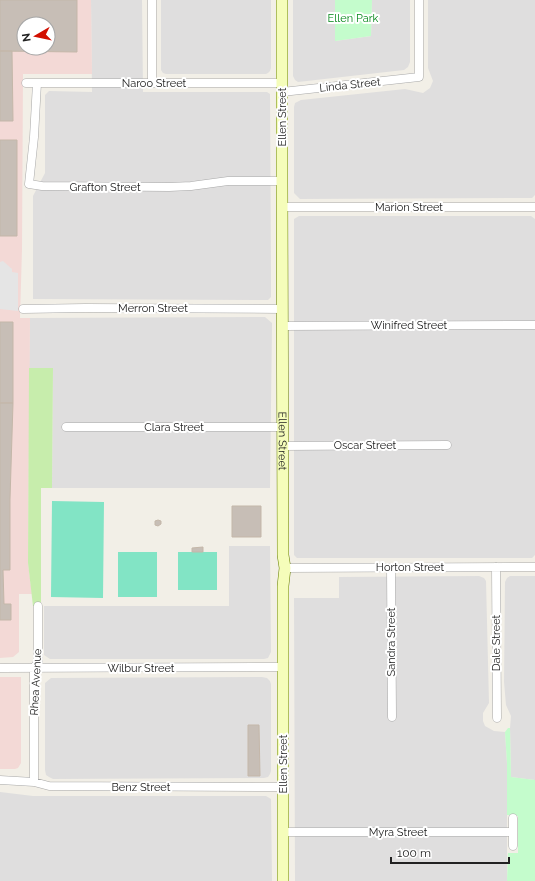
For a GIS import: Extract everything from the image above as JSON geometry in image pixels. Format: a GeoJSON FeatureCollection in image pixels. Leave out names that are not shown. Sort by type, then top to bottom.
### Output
{"type":"FeatureCollection","features":[{"type":"Feature","properties":{"kind":"street"},"geometry":{"type":"LineString","coordinates":[[152,0],[152,83]]}},
{"type":"Feature","properties":{"kind":"street","name":"Ellen Street"},"geometry":{"type":"LineString","coordinates":[[282,0],[283,555],[285,568],[283,586],[283,881]]}},
{"type":"Feature","properties":{"kind":"street","name":"Linda Street"},"geometry":{"type":"LineString","coordinates":[[282,88],[419,77],[419,0]]}},
{"type":"Feature","properties":{"kind":"street","name":"Naroo Street"},"geometry":{"type":"LineString","coordinates":[[26,83],[152,83],[282,88]]}},
{"type":"Feature","properties":{"kind":"street","name":"Grafton Street"},"geometry":{"type":"LineString","coordinates":[[37,83],[29,184],[42,186],[169,187],[191,186],[228,181],[282,181]]}},
{"type":"Feature","properties":{"kind":"street","name":"Marion Street"},"geometry":{"type":"LineString","coordinates":[[282,207],[535,207]]}},
{"type":"Feature","properties":{"kind":"street","name":"Merron Street"},"geometry":{"type":"LineString","coordinates":[[23,309],[282,308]]}},
{"type":"Feature","properties":{"kind":"street","name":"Winifred Street"},"geometry":{"type":"LineString","coordinates":[[283,326],[535,325]]}},
{"type":"Feature","properties":{"kind":"street","name":"Clara Street"},"geometry":{"type":"LineString","coordinates":[[66,427],[283,428]]}},
{"type":"Feature","properties":{"kind":"street","name":"Oscar Street"},"geometry":{"type":"LineString","coordinates":[[283,446],[446,445]]}},
{"type":"Feature","properties":{"kind":"street","name":"Dale Street"},"geometry":{"type":"LineString","coordinates":[[496,567],[497,718]]}},
{"type":"Feature","properties":{"kind":"street","name":"Horton Street"},"geometry":{"type":"LineString","coordinates":[[285,568],[535,567]]}},
{"type":"Feature","properties":{"kind":"street","name":"Sandra Street"},"geometry":{"type":"LineString","coordinates":[[391,568],[392,717]]}},
{"type":"Feature","properties":{"kind":"street","name":"Rhea Avenue"},"geometry":{"type":"LineString","coordinates":[[34,782],[34,668],[38,662],[38,606]]}},
{"type":"Feature","properties":{"kind":"street","name":"Wilbur Street"},"geometry":{"type":"LineString","coordinates":[[0,668],[283,668]]}},
{"type":"Feature","properties":{"kind":"street","name":"Benz Street"},"geometry":{"type":"LineString","coordinates":[[0,780],[34,782],[49,786],[283,787]]}},
{"type":"Feature","properties":{"kind":"street"},"geometry":{"type":"LineString","coordinates":[[513,818],[513,846]]}},
{"type":"Feature","properties":{"kind":"street","name":"Myra Street"},"geometry":{"type":"LineString","coordinates":[[283,832],[513,832]]}},
{"type":"Feature","properties":{"kind":"shaded area"},"geometry":{"type":"Polygon","coordinates":[[[0,0],[91,0],[92,74],[23,74],[20,318],[30,318],[28,563],[32,594],[19,594],[19,652],[13,657],[0,658],[0,0]]]}},
{"type":"Feature","properties":{"kind":"shaded area"},"geometry":{"type":"Polygon","coordinates":[[[91,0],[142,0],[143,92],[267,92],[270,94],[271,297],[268,300],[33,299],[33,196],[45,173],[45,95],[49,91],[92,92],[91,0]]]}},
{"type":"Feature","properties":{"kind":"shaded area"},"geometry":{"type":"Polygon","coordinates":[[[161,0],[271,0],[270,71],[266,74],[163,73],[161,70],[161,0]]]}},
{"type":"Feature","properties":{"kind":"shaded area"},"geometry":{"type":"Polygon","coordinates":[[[293,0],[335,0],[335,41],[371,36],[372,0],[410,0],[410,62],[408,67],[404,70],[298,82],[293,76],[293,0]]]}},
{"type":"Feature","properties":{"kind":"shaded area"},"geometry":{"type":"Polygon","coordinates":[[[428,0],[535,0],[535,195],[532,198],[300,199],[294,193],[295,103],[301,100],[405,89],[423,93],[430,88],[433,81],[428,68],[428,0]]]}},
{"type":"Feature","properties":{"kind":"shaded area"},"geometry":{"type":"Polygon","coordinates":[[[299,216],[531,216],[535,219],[535,555],[532,558],[297,558],[294,555],[294,219],[299,216]]]}},
{"type":"Feature","properties":{"kind":"shaded area"},"geometry":{"type":"Polygon","coordinates":[[[3,261],[12,269],[12,272],[18,273],[18,311],[0,309],[0,262],[3,261]]]}},
{"type":"Feature","properties":{"kind":"shaded area"},"geometry":{"type":"Polygon","coordinates":[[[265,317],[272,323],[270,488],[52,488],[53,368],[29,368],[30,318],[265,317]]]}},
{"type":"Feature","properties":{"kind":"shaded area"},"geometry":{"type":"Polygon","coordinates":[[[229,546],[270,546],[271,652],[268,658],[50,659],[44,655],[44,606],[229,606],[229,546]]]}},
{"type":"Feature","properties":{"kind":"shaded area"},"geometry":{"type":"Polygon","coordinates":[[[479,576],[484,578],[486,581],[489,703],[483,713],[483,721],[485,726],[494,731],[505,732],[507,763],[507,881],[295,881],[294,598],[339,598],[339,577],[479,576]]]}},
{"type":"Feature","properties":{"kind":"shaded area"},"geometry":{"type":"Polygon","coordinates":[[[510,576],[535,576],[535,780],[511,777],[511,716],[506,705],[504,682],[505,582],[510,576]]]}},
{"type":"Feature","properties":{"kind":"shaded area"},"geometry":{"type":"Polygon","coordinates":[[[0,677],[21,677],[21,763],[18,768],[15,769],[0,769],[0,677]]]}},
{"type":"Feature","properties":{"kind":"shaded area"},"geometry":{"type":"Polygon","coordinates":[[[51,678],[267,678],[271,684],[271,771],[268,777],[53,779],[46,775],[45,683],[51,678]]]}},
{"type":"Feature","properties":{"kind":"shaded area"},"geometry":{"type":"Polygon","coordinates":[[[0,792],[33,796],[266,796],[271,799],[272,881],[0,881],[0,792]]]}},
{"type":"Feature","properties":{"kind":"green space","name":"Ellen Park"},"geometry":{"type":"Polygon","coordinates":[[[335,0],[372,0],[371,36],[335,41],[335,0]]]}},
{"type":"Feature","properties":{"kind":"green space"},"geometry":{"type":"Polygon","coordinates":[[[29,368],[53,368],[52,488],[41,488],[41,606],[33,606],[28,563],[29,368]]]}},
{"type":"Feature","properties":{"kind":"green space"},"geometry":{"type":"Polygon","coordinates":[[[52,501],[104,502],[103,598],[51,597],[52,501]]]}},
{"type":"Feature","properties":{"kind":"green space"},"geometry":{"type":"Polygon","coordinates":[[[118,552],[157,552],[157,597],[118,597],[118,552]]]}},
{"type":"Feature","properties":{"kind":"green space"},"geometry":{"type":"Polygon","coordinates":[[[178,552],[217,552],[217,590],[178,590],[178,552]]]}},
{"type":"Feature","properties":{"kind":"green space"},"geometry":{"type":"Polygon","coordinates":[[[508,728],[510,728],[511,777],[535,780],[535,881],[507,881],[508,853],[518,853],[518,816],[507,815],[507,763],[505,732],[508,728]]]}},
{"type":"Feature","properties":{"kind":"building"},"geometry":{"type":"Polygon","coordinates":[[[0,0],[77,0],[77,52],[56,52],[56,16],[16,16],[16,51],[0,51],[0,0]]]}},
{"type":"Feature","properties":{"kind":"building"},"geometry":{"type":"Polygon","coordinates":[[[0,51],[12,51],[13,121],[0,121],[0,51]]]}},
{"type":"Feature","properties":{"kind":"building"},"geometry":{"type":"Polygon","coordinates":[[[0,140],[17,140],[17,236],[0,236],[0,140]]]}},
{"type":"Feature","properties":{"kind":"building"},"geometry":{"type":"Polygon","coordinates":[[[0,322],[13,322],[13,403],[0,403],[0,322]]]}},
{"type":"Feature","properties":{"kind":"building"},"geometry":{"type":"Polygon","coordinates":[[[0,403],[13,403],[10,499],[10,570],[3,570],[4,604],[11,604],[11,620],[0,620],[0,403]]]}},
{"type":"Feature","properties":{"kind":"building"},"geometry":{"type":"Polygon","coordinates":[[[232,506],[261,506],[261,537],[232,537],[232,506]]]}},
{"type":"Feature","properties":{"kind":"building"},"geometry":{"type":"Polygon","coordinates":[[[155,521],[161,521],[161,524],[158,526],[155,525],[155,521]]]}},
{"type":"Feature","properties":{"kind":"building"},"geometry":{"type":"Polygon","coordinates":[[[203,547],[203,552],[192,552],[192,548],[203,547]]]}},
{"type":"Feature","properties":{"kind":"building"},"geometry":{"type":"Polygon","coordinates":[[[248,725],[259,725],[260,776],[248,776],[248,725]]]}}]}
